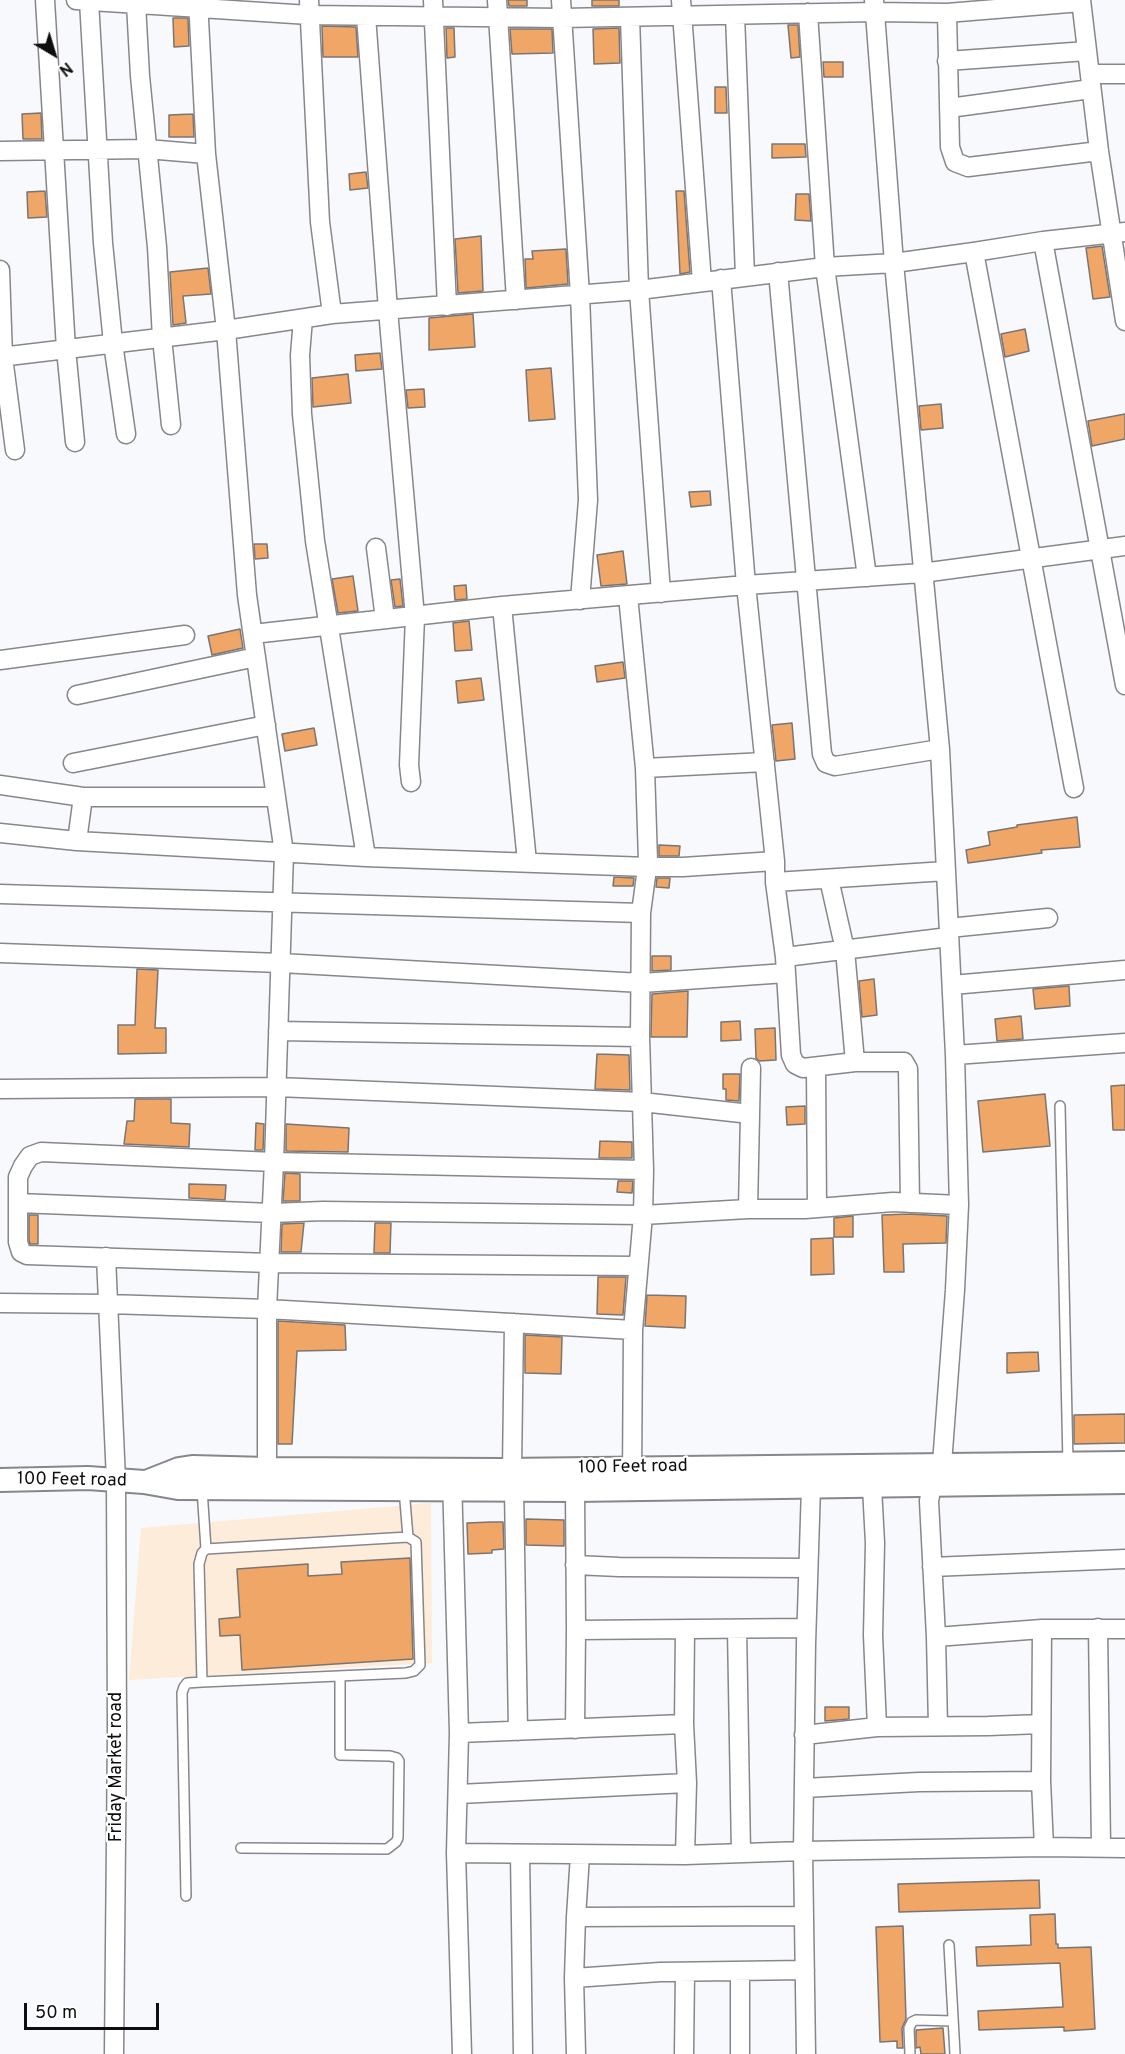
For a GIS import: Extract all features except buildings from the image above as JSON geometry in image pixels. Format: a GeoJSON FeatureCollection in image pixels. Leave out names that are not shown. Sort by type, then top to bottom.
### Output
{"type":"FeatureCollection","features":[{"type":"Feature","properties":{"kind":"street"},"geometry":{"type":"LineString","coordinates":[[45,0],[56,150],[66,349],[75,442]]}},
{"type":"Feature","properties":{"kind":"street"},"geometry":{"type":"LineString","coordinates":[[126,434],[113,343],[82,1],[309,7],[368,16],[434,8],[561,9],[630,17],[681,8],[735,15],[808,13],[875,6],[947,13],[1081,1],[1099,151],[1119,232],[1114,260],[1125,321]]}},
{"type":"Feature","properties":{"kind":"street"},"geometry":{"type":"LineString","coordinates":[[136,4],[171,425]]}},
{"type":"Feature","properties":{"kind":"street"},"geometry":{"type":"LineString","coordinates":[[198,4],[206,154],[226,330],[247,595],[284,853],[267,1309],[267,1479]]}},
{"type":"Feature","properties":{"kind":"street"},"geometry":{"type":"LineString","coordinates":[[875,6],[894,262],[940,749],[955,1055],[959,1205],[942,1464],[932,1485],[929,1501],[938,1726]]}},
{"type":"Feature","properties":{"kind":"street"},"geometry":{"type":"LineString","coordinates":[[309,7],[320,222],[332,314]]}},
{"type":"Feature","properties":{"kind":"street"},"geometry":{"type":"LineString","coordinates":[[434,8],[447,306]]}},
{"type":"Feature","properties":{"kind":"street"},"geometry":{"type":"LineString","coordinates":[[681,8],[702,282]]}},
{"type":"Feature","properties":{"kind":"street"},"geometry":{"type":"LineString","coordinates":[[497,9],[516,300]]}},
{"type":"Feature","properties":{"kind":"street"},"geometry":{"type":"LineString","coordinates":[[561,9],[580,295],[588,500],[580,600]]}},
{"type":"Feature","properties":{"kind":"street"},"geometry":{"type":"LineString","coordinates":[[808,13],[825,267],[867,577]]}},
{"type":"Feature","properties":{"kind":"street"},"geometry":{"type":"LineString","coordinates":[[947,13],[950,147],[955,162],[968,168],[1099,151]]}},
{"type":"Feature","properties":{"kind":"street"},"geometry":{"type":"LineString","coordinates":[[735,15],[745,276]]}},
{"type":"Feature","properties":{"kind":"street"},"geometry":{"type":"LineString","coordinates":[[368,16],[366,16],[388,310],[415,617],[409,765],[411,782]]}},
{"type":"Feature","properties":{"kind":"street"},"geometry":{"type":"LineString","coordinates":[[630,17],[639,290],[661,593]]}},
{"type":"Feature","properties":{"kind":"street"},"geometry":{"type":"LineString","coordinates":[[947,61],[1087,51]]}},
{"type":"Feature","properties":{"kind":"street"},"geometry":{"type":"LineString","coordinates":[[949,108],[1125,74]]}},
{"type":"Feature","properties":{"kind":"street"},"geometry":{"type":"LineString","coordinates":[[0,151],[147,149],[206,154]]}},
{"type":"Feature","properties":{"kind":"street"},"geometry":{"type":"LineString","coordinates":[[2,357],[226,330],[332,314],[639,290],[778,272],[894,262],[1119,232]]}},
{"type":"Feature","properties":{"kind":"street"},"geometry":{"type":"LineString","coordinates":[[1043,241],[1125,685]]}},
{"type":"Feature","properties":{"kind":"street"},"geometry":{"type":"LineString","coordinates":[[974,252],[1074,788]]}},
{"type":"Feature","properties":{"kind":"street"},"geometry":{"type":"LineString","coordinates":[[0,270],[2,357],[15,450]]}},
{"type":"Feature","properties":{"kind":"street"},"geometry":{"type":"LineString","coordinates":[[778,272],[822,754],[826,763],[835,766],[940,749]]}},
{"type":"Feature","properties":{"kind":"street"},"geometry":{"type":"LineString","coordinates":[[721,279],[746,585],[785,965],[791,1055],[795,1064],[803,1068],[855,1062],[904,1062],[908,1069],[910,1203]]}},
{"type":"Feature","properties":{"kind":"street"},"geometry":{"type":"LineString","coordinates":[[303,319],[300,355],[302,414],[315,541],[366,857]]}},
{"type":"Feature","properties":{"kind":"street"},"geometry":{"type":"LineString","coordinates":[[253,634],[502,606],[746,585],[922,573],[1125,546]]}},
{"type":"Feature","properties":{"kind":"street"},"geometry":{"type":"LineString","coordinates":[[376,548],[385,619]]}},
{"type":"Feature","properties":{"kind":"street"},"geometry":{"type":"LineString","coordinates":[[628,596],[645,768],[648,867],[641,913],[640,1037],[644,1170],[643,1215],[633,1330],[632,1479]]}},
{"type":"Feature","properties":{"kind":"street"},"geometry":{"type":"LineString","coordinates":[[502,606],[527,862]]}},
{"type":"Feature","properties":{"kind":"street"},"geometry":{"type":"LineString","coordinates":[[0,660],[185,635]]}},
{"type":"Feature","properties":{"kind":"street"},"geometry":{"type":"LineString","coordinates":[[77,695],[256,657]]}},
{"type":"Feature","properties":{"kind":"street"},"geometry":{"type":"LineString","coordinates":[[73,764],[266,725]]}},
{"type":"Feature","properties":{"kind":"street"},"geometry":{"type":"LineString","coordinates":[[645,768],[765,762]]}},
{"type":"Feature","properties":{"kind":"street"},"geometry":{"type":"LineString","coordinates":[[0,785],[83,797],[276,797]]}},
{"type":"Feature","properties":{"kind":"street"},"geometry":{"type":"LineString","coordinates":[[77,841],[83,797]]}},
{"type":"Feature","properties":{"kind":"street"},"geometry":{"type":"LineString","coordinates":[[0,833],[77,841],[366,857],[648,867],[775,861]]}},
{"type":"Feature","properties":{"kind":"street"},"geometry":{"type":"LineString","coordinates":[[775,882],[946,871]]}},
{"type":"Feature","properties":{"kind":"street"},"geometry":{"type":"LineString","coordinates":[[829,879],[844,950],[855,1062]]}},
{"type":"Feature","properties":{"kind":"street"},"geometry":{"type":"LineString","coordinates":[[0,894],[641,913]]}},
{"type":"Feature","properties":{"kind":"street"},"geometry":{"type":"LineString","coordinates":[[0,953],[281,963],[642,983],[785,965],[844,950],[1048,918]]}},
{"type":"Feature","properties":{"kind":"street"},"geometry":{"type":"LineString","coordinates":[[952,985],[1125,969]]}},
{"type":"Feature","properties":{"kind":"street"},"geometry":{"type":"LineString","coordinates":[[279,1031],[640,1037]]}},
{"type":"Feature","properties":{"kind":"street"},"geometry":{"type":"LineString","coordinates":[[955,1055],[1125,1043]]}},
{"type":"Feature","properties":{"kind":"street"},"geometry":{"type":"LineString","coordinates":[[748,1209],[751,1068]]}},
{"type":"Feature","properties":{"kind":"street"},"geometry":{"type":"LineString","coordinates":[[816,1068],[817,1208]]}},
{"type":"Feature","properties":{"kind":"street"},"geometry":{"type":"LineString","coordinates":[[0,1089],[277,1087],[642,1102],[750,1114]]}},
{"type":"Feature","properties":{"kind":"street"},"geometry":{"type":"LineString","coordinates":[[638,1266],[270,1263],[27,1255],[9,1242],[18,1203],[9,1177],[23,1166],[30,1156],[42,1152],[274,1162],[644,1170]]}},
{"type":"Feature","properties":{"kind":"street"},"geometry":{"type":"LineString","coordinates":[[18,1203],[272,1213],[323,1211],[643,1215],[817,1208],[893,1202],[959,1205]]}},
{"type":"Feature","properties":{"kind":"street","name":"Friday Market road"},"geometry":{"type":"LineString","coordinates":[[106,1257],[116,1480],[117,1732],[114,2054]]}},
{"type":"Feature","properties":{"kind":"street"},"geometry":{"type":"LineString","coordinates":[[0,1303],[267,1309],[633,1330]]}},
{"type":"Feature","properties":{"kind":"street"},"geometry":{"type":"LineString","coordinates":[[514,1323],[513,1480],[518,1731]]}},
{"type":"Feature","properties":{"kind":"street","name":"100 Feet road"},"geometry":{"type":"LineString","coordinates":[[0,1480],[88,1478],[144,1482],[178,1488],[202,1488],[267,1479],[632,1479],[942,1464],[1125,1462]]}},
{"type":"Feature","properties":{"kind":"street","name":"100 Feet road"},"geometry":{"type":"LineString","coordinates":[[144,1482],[179,1469],[192,1467],[267,1479],[404,1489],[452,1479]]}},
{"type":"Feature","properties":{"kind":"street"},"geometry":{"type":"LineString","coordinates":[[452,1479],[459,1733],[456,1853],[462,2054]]}},
{"type":"Feature","properties":{"kind":"street","name":"100 Feet road"},"geometry":{"type":"LineString","coordinates":[[513,1480],[575,1490],[632,1479],[811,1487],[1125,1482]]}},
{"type":"Feature","properties":{"kind":"street"},"geometry":{"type":"LineString","coordinates":[[806,2054],[804,1736],[811,1487]]}},
{"type":"Feature","properties":{"kind":"street"},"geometry":{"type":"LineString","coordinates":[[872,1487],[873,1635],[877,1728]]}},
{"type":"Feature","properties":{"kind":"street"},"geometry":{"type":"LineString","coordinates":[[575,1490],[575,1730]]}},
{"type":"Feature","properties":{"kind":"street"},"geometry":{"type":"LineString","coordinates":[[932,1567],[1125,1559]]}},
{"type":"Feature","properties":{"kind":"street"},"geometry":{"type":"LineString","coordinates":[[575,1565],[808,1568]]}},
{"type":"Feature","properties":{"kind":"street"},"geometry":{"type":"LineString","coordinates":[[1098,1628],[1101,1846]]}},
{"type":"Feature","properties":{"kind":"street"},"geometry":{"type":"LineString","coordinates":[[737,1629],[741,1853]]}},
{"type":"Feature","properties":{"kind":"street"},"geometry":{"type":"LineString","coordinates":[[576,1630],[806,1629]]}},
{"type":"Feature","properties":{"kind":"street"},"geometry":{"type":"LineString","coordinates":[[936,1637],[1042,1629],[1125,1629]]}},
{"type":"Feature","properties":{"kind":"street"},"geometry":{"type":"LineString","coordinates":[[1042,1629],[1041,1780],[1044,1846]]}},
{"type":"Feature","properties":{"kind":"street"},"geometry":{"type":"LineString","coordinates":[[684,1855],[687,1783],[684,1724],[685,1630]]}},
{"type":"Feature","properties":{"kind":"street"},"geometry":{"type":"LineString","coordinates":[[459,1733],[684,1724]]}},
{"type":"Feature","properties":{"kind":"street"},"geometry":{"type":"LineString","coordinates":[[804,1736],[877,1728],[1041,1724]]}},
{"type":"Feature","properties":{"kind":"street"},"geometry":{"type":"LineString","coordinates":[[804,1788],[919,1782],[1041,1780]]}},
{"type":"Feature","properties":{"kind":"street"},"geometry":{"type":"LineString","coordinates":[[459,1794],[687,1783]]}},
{"type":"Feature","properties":{"kind":"street"},"geometry":{"type":"LineString","coordinates":[[456,1853],[684,1855],[1044,1846],[1125,1848]]}},
{"type":"Feature","properties":{"kind":"street"},"geometry":{"type":"LineString","coordinates":[[520,1854],[522,2054]]}},
{"type":"Feature","properties":{"kind":"street"},"geometry":{"type":"LineString","coordinates":[[576,2054],[574,1978],[580,1855]]}},
{"type":"Feature","properties":{"kind":"street"},"geometry":{"type":"LineString","coordinates":[[576,1917],[804,1916]]}},
{"type":"Feature","properties":{"kind":"street"},"geometry":{"type":"LineString","coordinates":[[574,1978],[660,1972],[805,1970]]}},
{"type":"Feature","properties":{"kind":"street"},"geometry":{"type":"LineString","coordinates":[[740,1971],[740,2054]]}},
{"type":"Feature","properties":{"kind":"street"},"geometry":{"type":"LineString","coordinates":[[684,2054],[685,1972]]}},
{"type":"Feature","properties":{"kind":"lane"},"geometry":{"type":"LineString","coordinates":[[1060,1106],[1068,1463]]}},
{"type":"Feature","properties":{"kind":"lane"},"geometry":{"type":"LineString","coordinates":[[202,1488],[206,1549]]}},
{"type":"Feature","properties":{"kind":"lane"},"geometry":{"type":"LineString","coordinates":[[404,1489],[408,1537]]}},
{"type":"Feature","properties":{"kind":"lane"},"geometry":{"type":"LineString","coordinates":[[186,1896],[182,1693],[187,1683],[410,1673],[420,1665],[416,1542],[408,1537],[206,1549],[202,1553],[199,1564],[202,1682]]}},
{"type":"Feature","properties":{"kind":"lane"},"geometry":{"type":"LineString","coordinates":[[241,1848],[387,1849],[396,1842],[398,1838],[399,1761],[390,1756],[340,1755],[340,1676]]}},
{"type":"Feature","properties":{"kind":"lane"},"geometry":{"type":"LineString","coordinates":[[949,1945],[956,2054]]}},
{"type":"Feature","properties":{"kind":"lane"},"geometry":{"type":"LineString","coordinates":[[910,2054],[909,2028],[912,2022],[916,2020],[953,2021]]}},
{"type":"Feature","properties":{"kind":"shaded area"},"geometry":{"type":"Polygon","coordinates":[[[431,1503],[432,1663],[129,1680],[141,1528],[431,1503]]]}}]}
